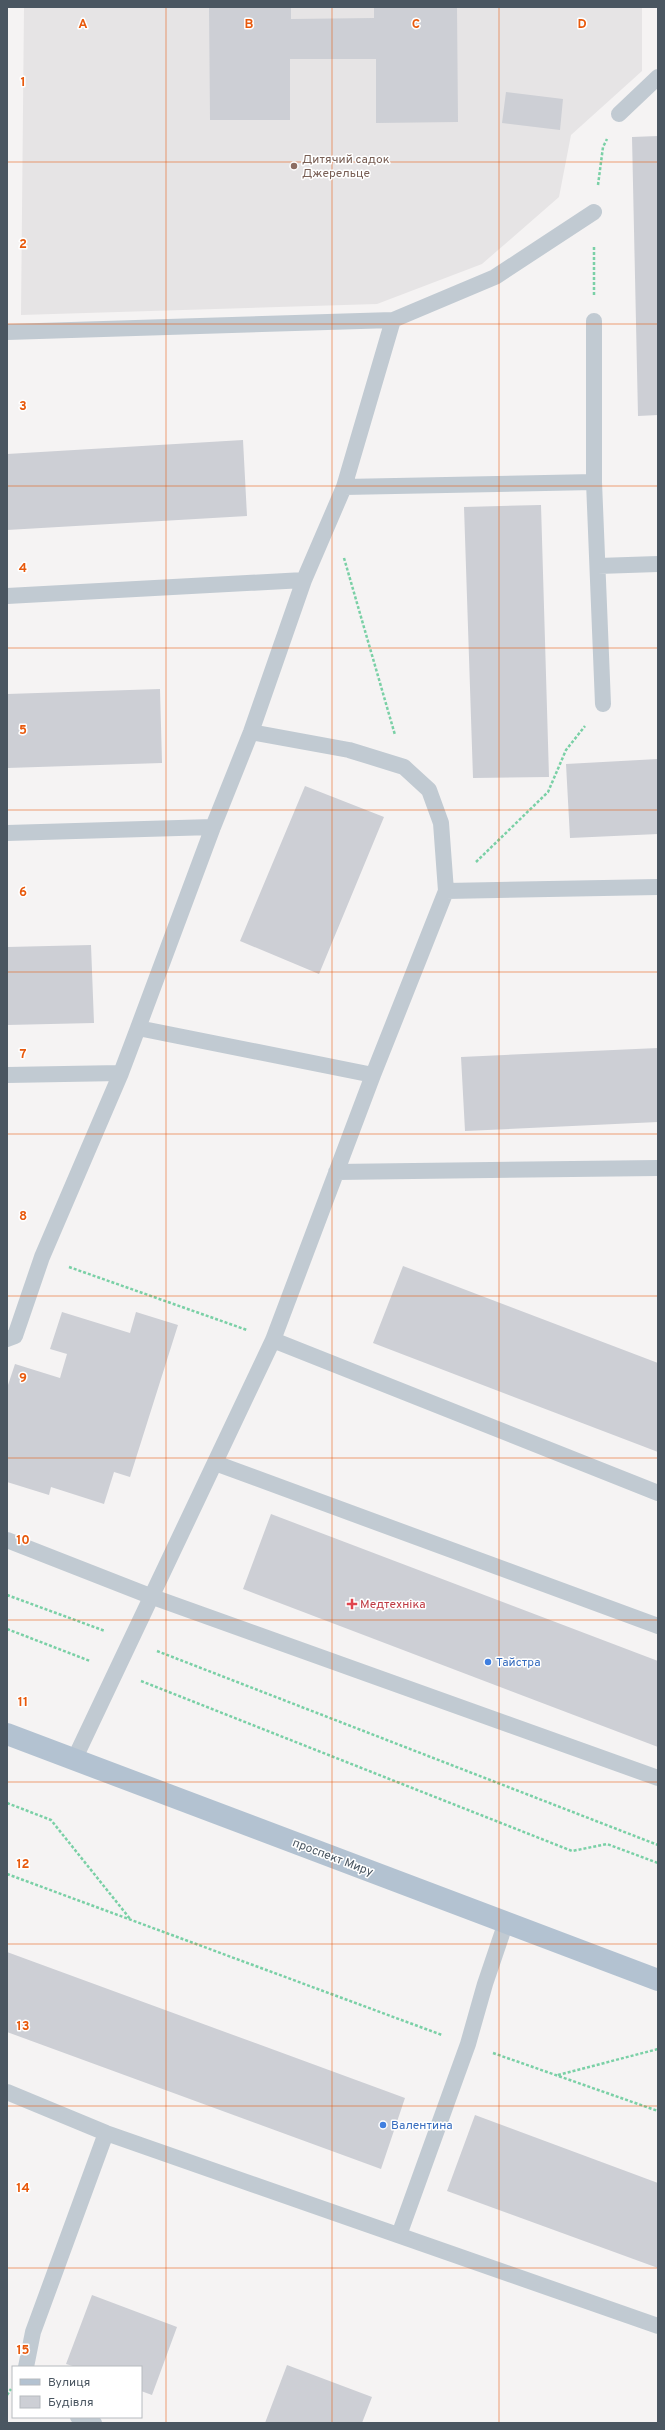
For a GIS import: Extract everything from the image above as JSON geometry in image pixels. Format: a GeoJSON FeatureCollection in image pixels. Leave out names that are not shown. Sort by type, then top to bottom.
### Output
{"type":"FeatureCollection","features":[{"type":"Feature","properties":{"kind":"main road","name":"проспект Миру"},"geometry":{"type":"LineString","coordinates":[[7,1734],[658,1980]]}},
{"type":"Feature","properties":{"kind":"lane"},"geometry":{"type":"LineString","coordinates":[[619,114],[658,77]]}},
{"type":"Feature","properties":{"kind":"lane"},"geometry":{"type":"LineString","coordinates":[[7,332],[393,320],[495,278],[594,212]]}},
{"type":"Feature","properties":{"kind":"lane"},"geometry":{"type":"LineString","coordinates":[[7,1339],[15,1336],[42,1257],[121,1073],[213,827],[251,732],[304,580],[344,487],[393,320]]}},
{"type":"Feature","properties":{"kind":"lane"},"geometry":{"type":"LineString","coordinates":[[594,321],[594,482],[603,704]]}},
{"type":"Feature","properties":{"kind":"lane"},"geometry":{"type":"LineString","coordinates":[[344,487],[594,482]]}},
{"type":"Feature","properties":{"kind":"lane"},"geometry":{"type":"LineString","coordinates":[[598,566],[658,564]]}},
{"type":"Feature","properties":{"kind":"lane"},"geometry":{"type":"LineString","coordinates":[[7,596],[304,580]]}},
{"type":"Feature","properties":{"kind":"lane"},"geometry":{"type":"LineString","coordinates":[[74,1760],[129,1640],[215,1464],[273,1340],[373,1075],[446,891],[442,823],[429,790],[404,766],[350,750],[251,732]]}},
{"type":"Feature","properties":{"kind":"lane"},"geometry":{"type":"LineString","coordinates":[[7,833],[213,827]]}},
{"type":"Feature","properties":{"kind":"lane"},"geometry":{"type":"LineString","coordinates":[[446,891],[658,887]]}},
{"type":"Feature","properties":{"kind":"lane"},"geometry":{"type":"LineString","coordinates":[[138,1028],[373,1075]]}},
{"type":"Feature","properties":{"kind":"lane"},"geometry":{"type":"LineString","coordinates":[[7,1075],[121,1073]]}},
{"type":"Feature","properties":{"kind":"lane"},"geometry":{"type":"LineString","coordinates":[[336,1172],[658,1168]]}},
{"type":"Feature","properties":{"kind":"lane"},"geometry":{"type":"LineString","coordinates":[[273,1340],[658,1493]]}},
{"type":"Feature","properties":{"kind":"lane"},"geometry":{"type":"LineString","coordinates":[[215,1464],[658,1626]]}},
{"type":"Feature","properties":{"kind":"lane"},"geometry":{"type":"LineString","coordinates":[[7,1540],[150,1596],[658,1778]]}},
{"type":"Feature","properties":{"kind":"lane"},"geometry":{"type":"LineString","coordinates":[[399,2235],[468,2044],[485,1984],[506,1922]]}},
{"type":"Feature","properties":{"kind":"lane"},"geometry":{"type":"LineString","coordinates":[[7,2092],[106,2134],[658,2326]]}},
{"type":"Feature","properties":{"kind":"lane"},"geometry":{"type":"LineString","coordinates":[[26,2366],[33,2332],[106,2134]]}},
{"type":"Feature","properties":{"kind":"lane"},"geometry":{"type":"LineString","coordinates":[[81,2418],[94,2423]]}},
{"type":"Feature","properties":{"kind":"path"},"geometry":{"type":"LineString","coordinates":[[594,321],[594,212],[603,147],[619,114]]}},
{"type":"Feature","properties":{"kind":"path"},"geometry":{"type":"LineString","coordinates":[[332,516],[404,766]]}},
{"type":"Feature","properties":{"kind":"path"},"geometry":{"type":"LineString","coordinates":[[446,891],[548,792],[566,750],[603,704]]}},
{"type":"Feature","properties":{"kind":"path"},"geometry":{"type":"LineString","coordinates":[[42,1257],[273,1340]]}},
{"type":"Feature","properties":{"kind":"path"},"geometry":{"type":"LineString","coordinates":[[7,1595],[129,1640],[658,1845]]}},
{"type":"Feature","properties":{"kind":"path"},"geometry":{"type":"LineString","coordinates":[[7,1629],[115,1670],[572,1851],[607,1844],[658,1863]]}},
{"type":"Feature","properties":{"kind":"path"},"geometry":{"type":"LineString","coordinates":[[7,1803],[51,1820],[132,1922]]}},
{"type":"Feature","properties":{"kind":"path"},"geometry":{"type":"LineString","coordinates":[[7,1874],[132,1922],[557,2076],[658,2111]]}},
{"type":"Feature","properties":{"kind":"path"},"geometry":{"type":"LineString","coordinates":[[557,2076],[658,2049]]}},
{"type":"Feature","properties":{"kind":"shaded area","name":"Дитячий садок Джерельце"},"geometry":{"type":"Polygon","coordinates":[[[24,7],[642,7],[642,71],[571,135],[559,197],[482,264],[377,304],[21,315],[24,7]]]}},
{"type":"Feature","properties":{"kind":"building"},"geometry":{"type":"Polygon","coordinates":[[[209,7],[291,7],[291,19],[374,18],[374,7],[457,7],[458,122],[376,123],[376,59],[290,59],[290,120],[210,120],[209,7]]]}},
{"type":"Feature","properties":{"kind":"building"},"geometry":{"type":"Polygon","coordinates":[[[506,92],[563,99],[560,130],[502,123],[506,92]]]}},
{"type":"Feature","properties":{"kind":"building"},"geometry":{"type":"Polygon","coordinates":[[[658,136],[658,415],[638,416],[632,137],[658,136]]]}},
{"type":"Feature","properties":{"kind":"building"},"geometry":{"type":"Polygon","coordinates":[[[243,440],[247,516],[7,530],[7,454],[243,440]]]}},
{"type":"Feature","properties":{"kind":"building"},"geometry":{"type":"Polygon","coordinates":[[[541,505],[549,777],[473,778],[464,507],[541,505]]]}},
{"type":"Feature","properties":{"kind":"building"},"geometry":{"type":"Polygon","coordinates":[[[160,689],[162,763],[7,768],[7,694],[160,689]]]}},
{"type":"Feature","properties":{"kind":"building"},"geometry":{"type":"Polygon","coordinates":[[[658,759],[658,834],[570,838],[566,764],[658,759]]]}},
{"type":"Feature","properties":{"kind":"building"},"geometry":{"type":"Polygon","coordinates":[[[305,786],[384,817],[319,974],[240,941],[305,786]]]}},
{"type":"Feature","properties":{"kind":"building"},"geometry":{"type":"Polygon","coordinates":[[[91,945],[94,1023],[7,1025],[7,947],[91,945]]]}},
{"type":"Feature","properties":{"kind":"building"},"geometry":{"type":"Polygon","coordinates":[[[658,1048],[658,1122],[465,1131],[461,1057],[658,1048]]]}},
{"type":"Feature","properties":{"kind":"building"},"geometry":{"type":"Polygon","coordinates":[[[403,1266],[658,1363],[658,1452],[373,1343],[403,1266]]]}},
{"type":"Feature","properties":{"kind":"building"},"geometry":{"type":"Polygon","coordinates":[[[62,1312],[130,1333],[136,1312],[178,1325],[130,1477],[114,1472],[104,1504],[51,1487],[49,1495],[7,1482],[7,1388],[15,1364],[60,1378],[67,1354],[50,1349],[62,1312]]]}},
{"type":"Feature","properties":{"kind":"building"},"geometry":{"type":"Polygon","coordinates":[[[271,1514],[658,1661],[658,1747],[243,1589],[271,1514]]]}},
{"type":"Feature","properties":{"kind":"building"},"geometry":{"type":"Polygon","coordinates":[[[7,1952],[405,2098],[381,2169],[7,2032],[7,1952]]]}},
{"type":"Feature","properties":{"kind":"building"},"geometry":{"type":"Polygon","coordinates":[[[475,2115],[658,2183],[658,2268],[447,2191],[475,2115]]]}},
{"type":"Feature","properties":{"kind":"building"},"geometry":{"type":"Polygon","coordinates":[[[92,2295],[177,2327],[152,2395],[142,2391],[142,2366],[73,2366],[66,2364],[92,2295]]]}},
{"type":"Feature","properties":{"kind":"building"},"geometry":{"type":"Polygon","coordinates":[[[287,2365],[372,2397],[362,2423],[265,2423],[287,2365]]]}},
{"type":"Feature","properties":{"kind":"place","name":"Дитячий садок Джерельце"},"geometry":{"type":"Point","coordinates":[294,166]}},
{"type":"Feature","properties":{"kind":"place","name":"Медтехніка"},"geometry":{"type":"Point","coordinates":[352,1604]}},
{"type":"Feature","properties":{"kind":"place","name":"Тайстра"},"geometry":{"type":"Point","coordinates":[488,1662]}},
{"type":"Feature","properties":{"kind":"place","name":"Валентина"},"geometry":{"type":"Point","coordinates":[383,2125]}}]}
